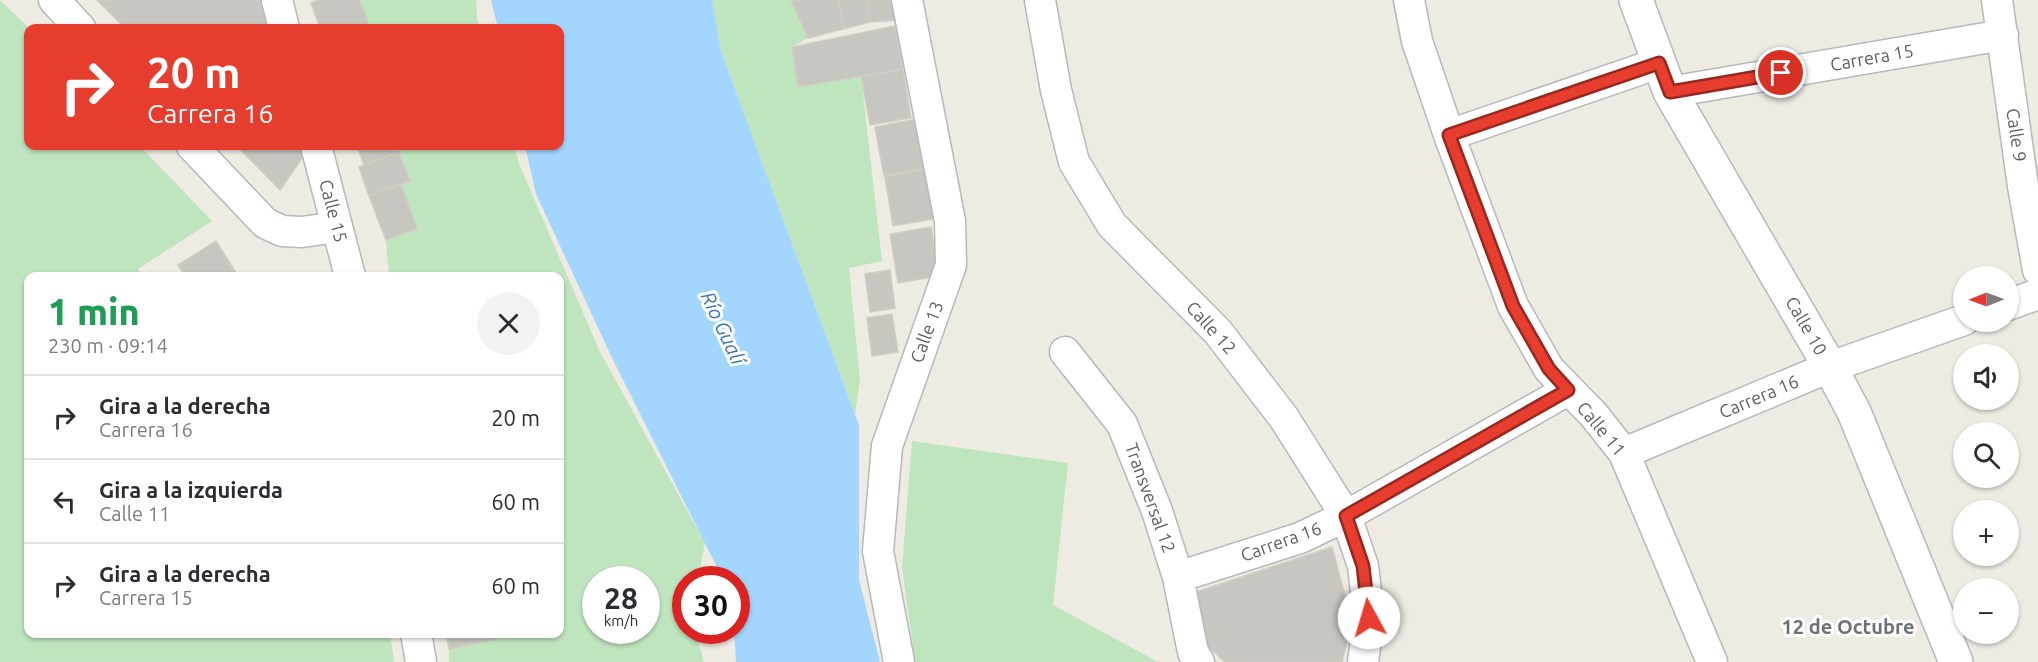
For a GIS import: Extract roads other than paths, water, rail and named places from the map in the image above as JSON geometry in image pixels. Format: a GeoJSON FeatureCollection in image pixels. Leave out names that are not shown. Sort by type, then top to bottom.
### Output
{"type":"FeatureCollection","features":[{"type":"Feature","properties":{"kind":"street"},"geometry":{"type":"LineString","coordinates":[[54,0],[76,24]]}},
{"type":"Feature","properties":{"kind":"street"},"geometry":{"type":"LineString","coordinates":[[277,0],[283,24]]}},
{"type":"Feature","properties":{"kind":"street","name":"Calle 13"},"geometry":{"type":"LineString","coordinates":[[899,662],[878,551],[887,446],[951,265],[950,221],[907,0]]}},
{"type":"Feature","properties":{"kind":"street","name":"Calle 12"},"geometry":{"type":"LineString","coordinates":[[1040,0],[1056,90],[1074,162],[1112,225],[1218,332],[1284,418],[1346,516],[1363,566],[1369,618],[1363,662]]}},
{"type":"Feature","properties":{"kind":"street","name":"Calle 11"},"geometry":{"type":"LineString","coordinates":[[1409,0],[1417,41],[1449,135],[1513,306],[1549,369],[1593,414],[1624,453],[1712,662]]}},
{"type":"Feature","properties":{"kind":"street","name":"Calle 10"},"geometry":{"type":"LineString","coordinates":[[1636,0],[1665,78],[1854,412],[1956,662]]}},
{"type":"Feature","properties":{"kind":"street","name":"Calle 9"},"geometry":{"type":"LineString","coordinates":[[1997,0],[2031,187],[2038,270]]}},
{"type":"Feature","properties":{"kind":"street","name":"Carrera 15"},"geometry":{"type":"LineString","coordinates":[[1449,135],[1665,78],[2003,35]]}},
{"type":"Feature","properties":{"kind":"street"},"geometry":{"type":"LineString","coordinates":[[196,150],[265,223],[282,231],[302,232],[337,227]]}},
{"type":"Feature","properties":{"kind":"street","name":"Calle 15"},"geometry":{"type":"LineString","coordinates":[[316,150],[349,272]]}},
{"type":"Feature","properties":{"kind":"street"},"geometry":{"type":"LineString","coordinates":[[2019,301],[2038,294]]}},
{"type":"Feature","properties":{"kind":"street","name":"Carrera 16"},"geometry":{"type":"LineString","coordinates":[[1624,453],[1830,367],[1953,324]]}},
{"type":"Feature","properties":{"kind":"street","name":"Transversal 12"},"geometry":{"type":"LineString","coordinates":[[1065,352],[1122,423],[1157,511],[1178,577],[1193,652],[1200,662]]}},
{"type":"Feature","properties":{"kind":"street","name":"Carrera 16"},"geometry":{"type":"LineString","coordinates":[[1178,577],[1299,538],[1346,516],[1568,390]]}},
{"type":"Feature","properties":{"kind":"street"},"geometry":{"type":"LineString","coordinates":[[417,638],[421,662]]}},
{"type":"Feature","properties":{"kind":"water","name":"Río Gualí"},"geometry":{"type":"Polygon","coordinates":[[[491,0],[712,0],[721,51],[859,425],[859,580],[880,662],[736,662],[735,644],[750,644],[750,566],[716,566],[613,360],[536,194],[526,150],[564,150],[564,24],[497,24],[491,0]]]}},
{"type":"Feature","properties":{"kind":"district","name":"12 de Octubre"},"geometry":{"type":"Point","coordinates":[1848,627]}}]}
